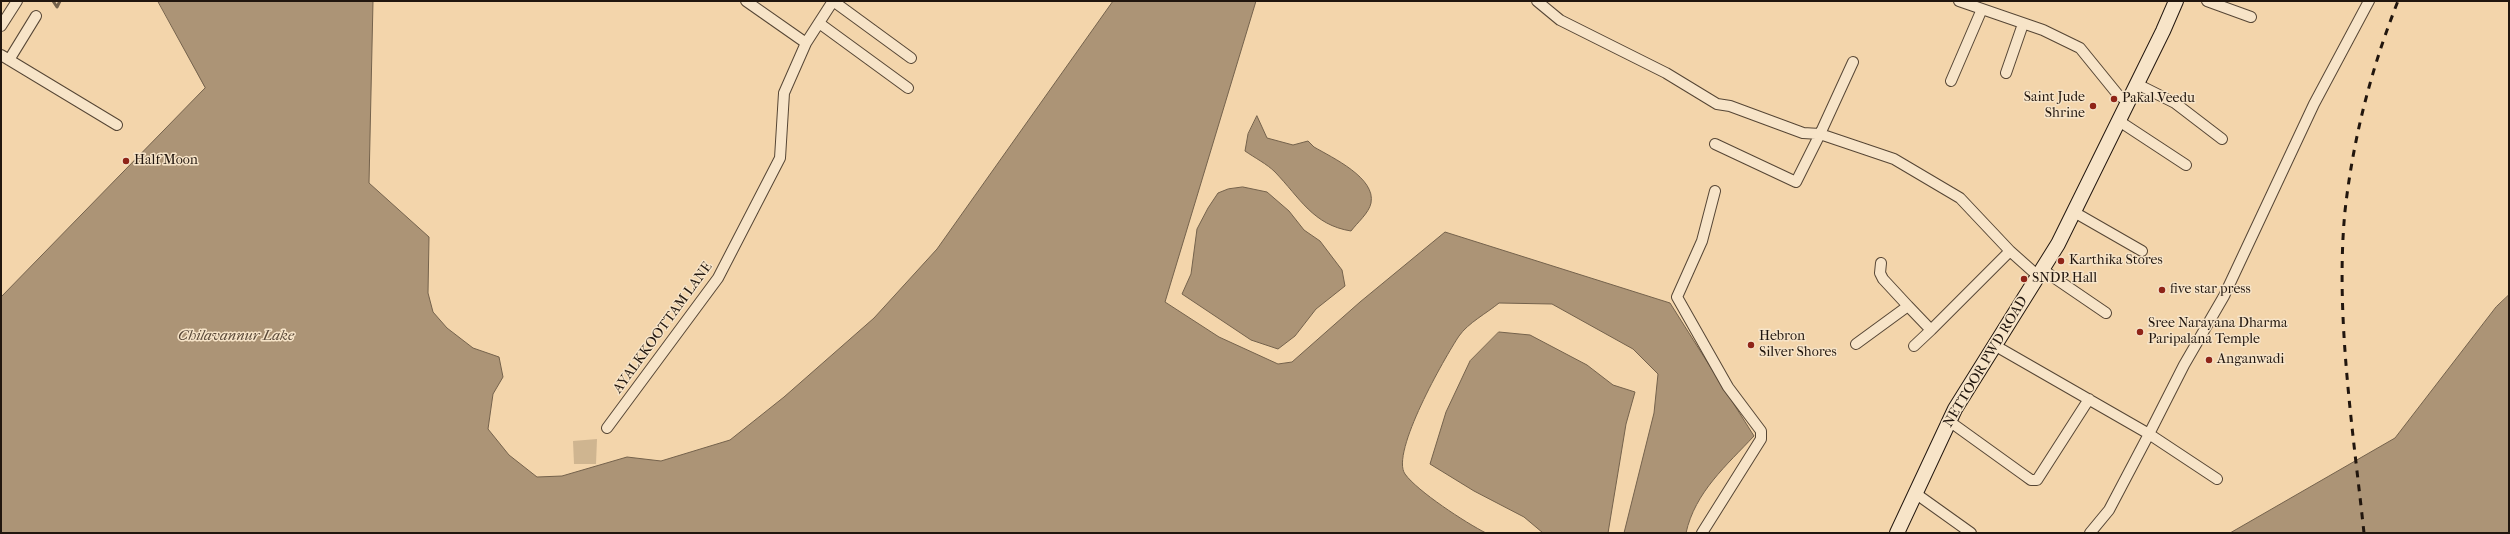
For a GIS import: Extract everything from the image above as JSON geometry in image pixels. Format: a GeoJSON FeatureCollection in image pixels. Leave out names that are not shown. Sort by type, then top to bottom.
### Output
{"type":"FeatureCollection","features":[{"type":"Feature","properties":{"kind":"street"},"geometry":{"type":"LineString","coordinates":[[1,26],[17,1]]}},
{"type":"Feature","properties":{"kind":"street"},"geometry":{"type":"LineString","coordinates":[[746,1],[806,43]]}},
{"type":"Feature","properties":{"kind":"street"},"geometry":{"type":"LineString","coordinates":[[833,1],[911,58]]}},
{"type":"Feature","properties":{"kind":"street","name":"AYALKKOOTTAM LANE"},"geometry":{"type":"LineString","coordinates":[[607,428],[718,278],[780,158],[784,93],[806,43],[833,1]]}},
{"type":"Feature","properties":{"kind":"street"},"geometry":{"type":"LineString","coordinates":[[1537,1],[1560,20],[1590,37],[1648,64],[1717,104],[1730,106],[1803,133],[1820,134],[1894,159],[1960,198],[2010,250],[2040,273],[2106,313]]}},
{"type":"Feature","properties":{"kind":"street"},"geometry":{"type":"LineString","coordinates":[[1959,1],[2043,30],[2080,48],[2119,96],[2129,101]]}},
{"type":"Feature","properties":{"kind":"street","name":"NETTOOR PWD ROAD"},"geometry":{"type":"LineString","coordinates":[[1897,533],[1949,421],[1994,345],[2040,273],[2074,212],[2129,101],[2176,1]]}},
{"type":"Feature","properties":{"kind":"street"},"geometry":{"type":"LineString","coordinates":[[2207,1],[2251,17]]}},
{"type":"Feature","properties":{"kind":"street"},"geometry":{"type":"LineString","coordinates":[[2090,533],[2109,510],[2224,296],[2314,104],[2369,1]]}},
{"type":"Feature","properties":{"kind":"street"},"geometry":{"type":"LineString","coordinates":[[1951,81],[1982,9]]}},
{"type":"Feature","properties":{"kind":"street"},"geometry":{"type":"LineString","coordinates":[[36,16],[5,57],[117,125]]}},
{"type":"Feature","properties":{"kind":"street"},"geometry":{"type":"LineString","coordinates":[[819,23],[908,88]]}},
{"type":"Feature","properties":{"kind":"street"},"geometry":{"type":"LineString","coordinates":[[2006,73],[2023,24]]}},
{"type":"Feature","properties":{"kind":"street"},"geometry":{"type":"LineString","coordinates":[[1715,144],[1796,182],[1853,62]]}},
{"type":"Feature","properties":{"kind":"street"},"geometry":{"type":"LineString","coordinates":[[2137,84],[2175,103],[2222,140]]}},
{"type":"Feature","properties":{"kind":"street"},"geometry":{"type":"LineString","coordinates":[[2119,121],[2186,164]]}},
{"type":"Feature","properties":{"kind":"street"},"geometry":{"type":"LineString","coordinates":[[1702,533],[1761,439],[1761,431],[1728,387],[1677,297],[1702,241],[1715,191]]}},
{"type":"Feature","properties":{"kind":"street"},"geometry":{"type":"LineString","coordinates":[[2074,212],[2142,251]]}},
{"type":"Feature","properties":{"kind":"street"},"geometry":{"type":"LineString","coordinates":[[1914,346],[2010,250]]}},
{"type":"Feature","properties":{"kind":"street"},"geometry":{"type":"LineString","coordinates":[[1881,263],[1880,273],[1883,279],[1931,330]]}},
{"type":"Feature","properties":{"kind":"street"},"geometry":{"type":"LineString","coordinates":[[1856,344],[1908,306]]}},
{"type":"Feature","properties":{"kind":"street"},"geometry":{"type":"LineString","coordinates":[[1994,345],[2149,434],[2217,479]]}},
{"type":"Feature","properties":{"kind":"street"},"geometry":{"type":"LineString","coordinates":[[1949,421],[2031,480],[2037,480],[2089,399]]}},
{"type":"Feature","properties":{"kind":"street"},"geometry":{"type":"LineString","coordinates":[[1915,493],[1970,533]]}},
{"type":"Feature","properties":{"kind":"shaded area"},"geometry":{"type":"Polygon","coordinates":[[[597,439],[596,464],[574,464],[573,441],[597,439]]]}},
{"type":"Feature","properties":{"kind":"water","name":"Chilavannur Lake"},"geometry":{"type":"Polygon","coordinates":[[[158,1],[373,1],[369,183],[429,237],[428,293],[433,312],[447,328],[473,348],[499,357],[503,377],[493,394],[488,429],[509,455],[537,477],[562,476],[627,457],[661,461],[730,440],[784,397],[874,318],[937,249],[1113,1],[1256,1],[1165,302],[1219,337],[1278,364],[1292,362],[1360,302],[1445,232],[1670,303],[1754,436],[1713,480],[1704,492],[1690,518],[1686,533],[1624,533],[1654,413],[1658,374],[1633,349],[1552,304],[1499,303],[1467,327],[1452,347],[1421,405],[1405,447],[1402,463],[1405,474],[1420,489],[1467,522],[1486,533],[1,533],[1,297],[205,88],[158,1]]]}},
{"type":"Feature","properties":{"kind":"water"},"geometry":{"type":"Polygon","coordinates":[[[1257,116],[1267,138],[1293,145],[1308,141],[1314,147],[1352,170],[1367,185],[1371,194],[1370,207],[1351,231],[1338,228],[1317,217],[1300,201],[1272,169],[1245,151],[1248,134],[1257,116]]]}},
{"type":"Feature","properties":{"kind":"water"},"geometry":{"type":"Polygon","coordinates":[[[1243,187],[1267,192],[1289,211],[1304,230],[1320,241],[1342,270],[1345,286],[1316,309],[1295,336],[1278,349],[1251,340],[1182,294],[1191,274],[1197,229],[1208,208],[1218,193],[1228,189],[1243,187]]]}},
{"type":"Feature","properties":{"kind":"water"},"geometry":{"type":"Polygon","coordinates":[[[2509,295],[2509,533],[2230,533],[2395,438],[2496,307],[2509,295]]]}},
{"type":"Feature","properties":{"kind":"water"},"geometry":{"type":"Polygon","coordinates":[[[1499,332],[1530,335],[1587,365],[1613,385],[1635,392],[1626,424],[1608,533],[1543,533],[1524,517],[1474,491],[1430,464],[1446,412],[1470,361],[1499,332]]]}},
{"type":"Feature","properties":{"kind":"waterway"},"geometry":{"type":"LineString","coordinates":[[53,1],[57,7],[60,1]]}},
{"type":"Feature","properties":{"kind":"railway"},"geometry":{"type":"LineString","coordinates":[[2364,533],[2347,372],[2342,290],[2342,250],[2348,184],[2364,104],[2379,52],[2398,1]]}},
{"type":"Feature","properties":{"kind":"place","name":"Pakal Veedu"},"geometry":{"type":"Point","coordinates":[2114,99]}},
{"type":"Feature","properties":{"kind":"place","name":"Saint Jude Shrine"},"geometry":{"type":"Point","coordinates":[2093,106]}},
{"type":"Feature","properties":{"kind":"place","name":"Half Moon"},"geometry":{"type":"Point","coordinates":[126,161]}},
{"type":"Feature","properties":{"kind":"place","name":"Karthika Stores"},"geometry":{"type":"Point","coordinates":[2061,261]}},
{"type":"Feature","properties":{"kind":"place","name":"SNDP Hall"},"geometry":{"type":"Point","coordinates":[2024,279]}},
{"type":"Feature","properties":{"kind":"place","name":"five star press"},"geometry":{"type":"Point","coordinates":[2162,290]}},
{"type":"Feature","properties":{"kind":"place","name":"Sree Narayana Dharma Paripalana Temple"},"geometry":{"type":"Point","coordinates":[2140,332]}},
{"type":"Feature","properties":{"kind":"place","name":"Hebron Silver Shores"},"geometry":{"type":"Point","coordinates":[1751,345]}},
{"type":"Feature","properties":{"kind":"place","name":"Anganwadi"},"geometry":{"type":"Point","coordinates":[2209,360]}}]}
